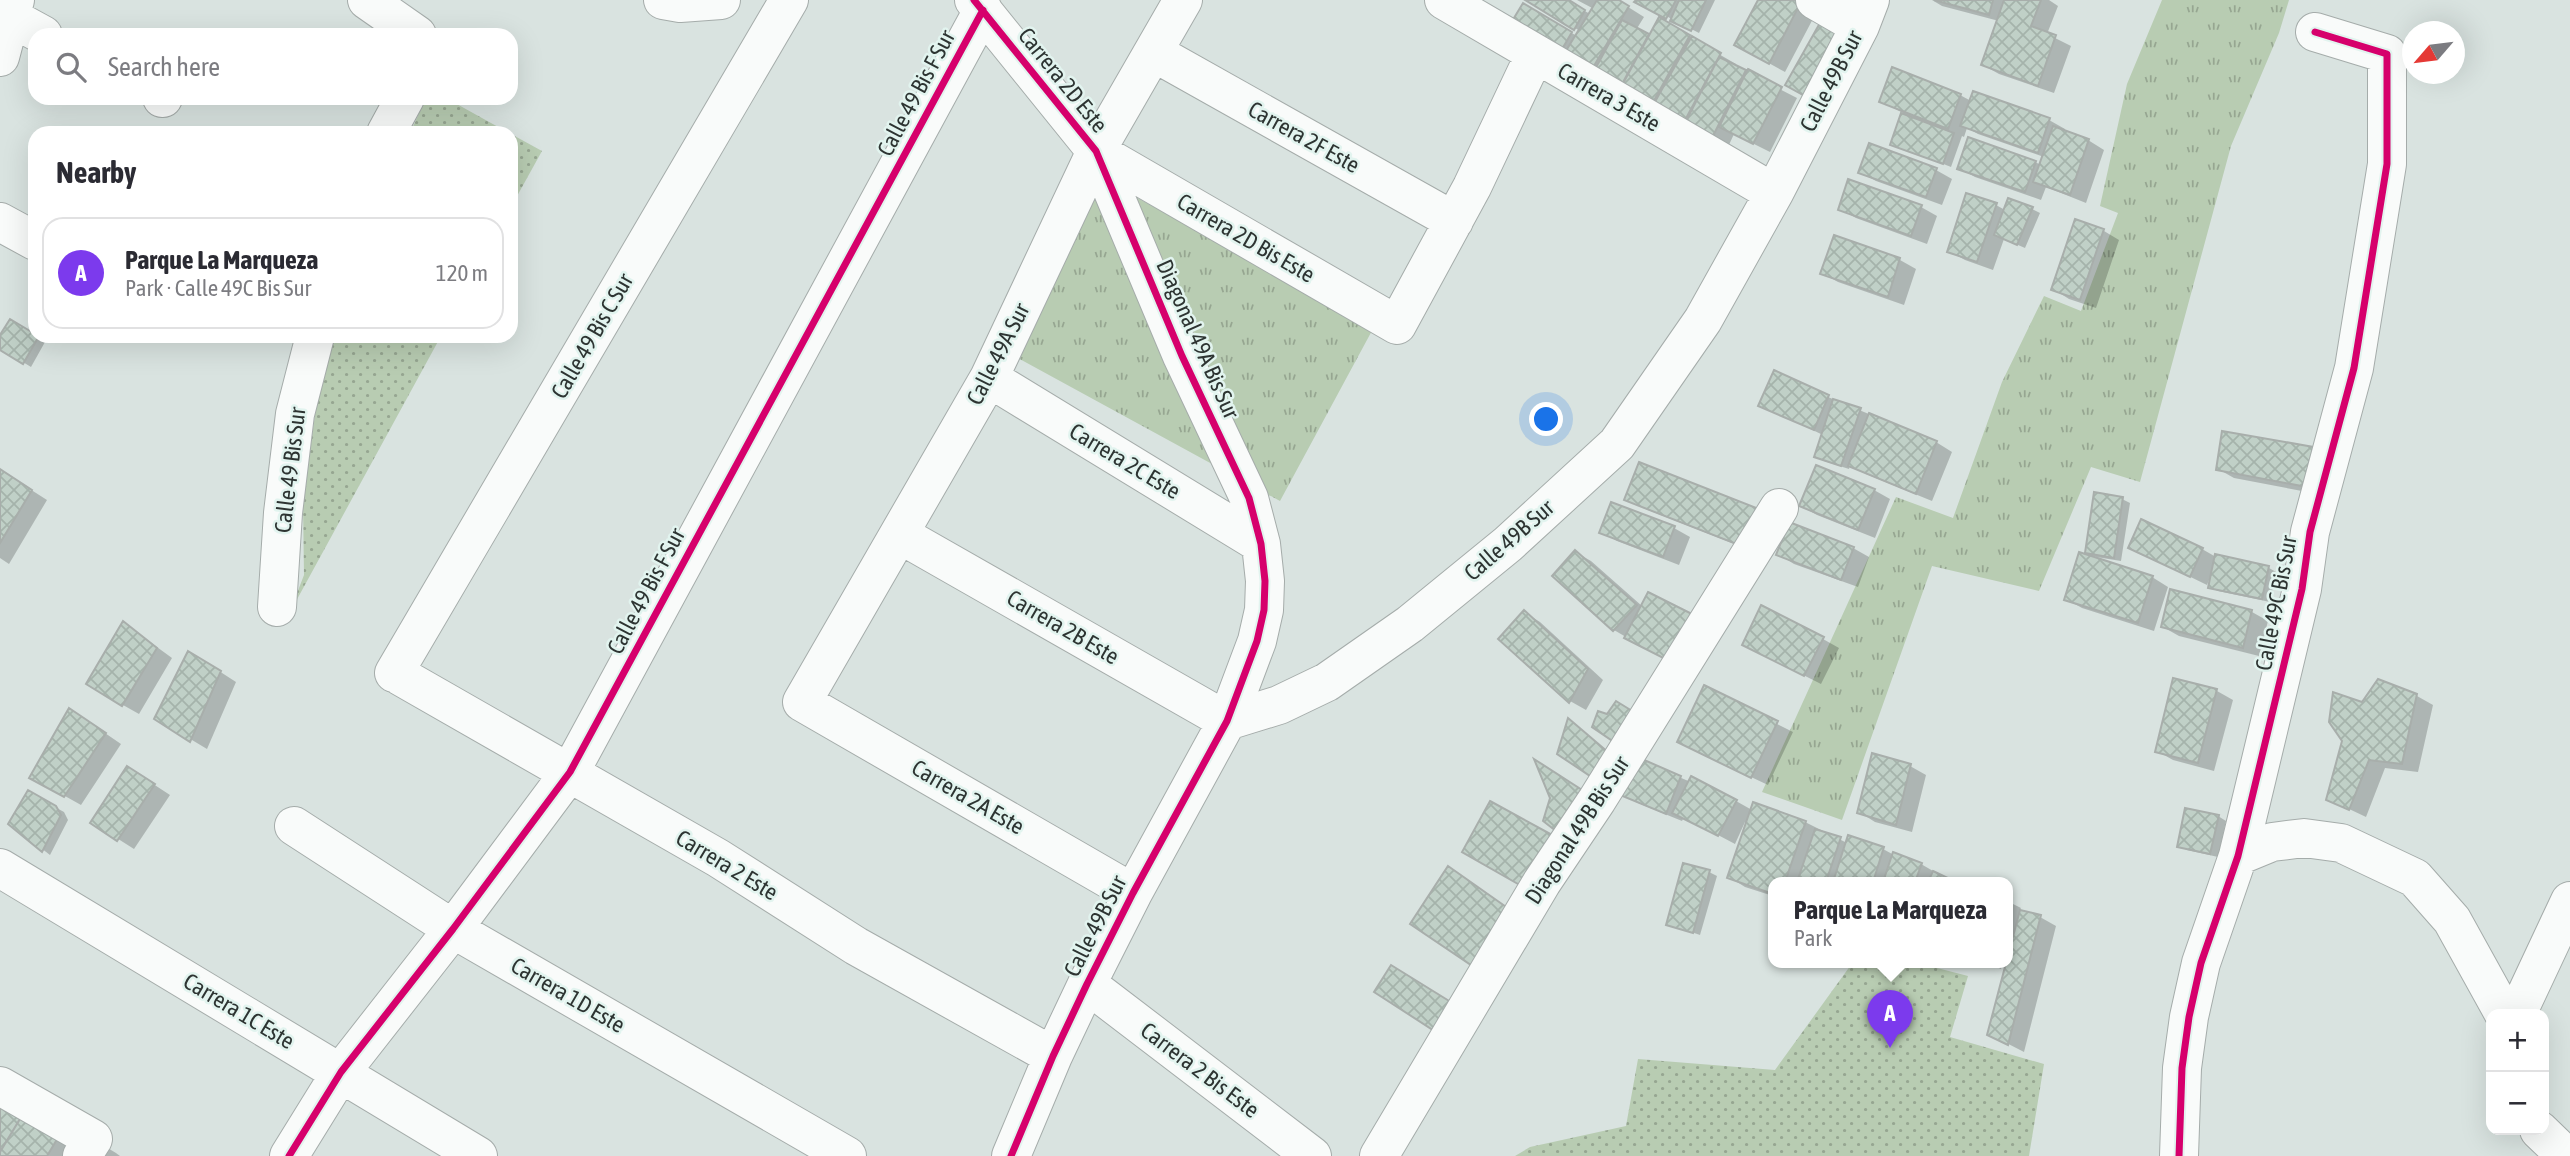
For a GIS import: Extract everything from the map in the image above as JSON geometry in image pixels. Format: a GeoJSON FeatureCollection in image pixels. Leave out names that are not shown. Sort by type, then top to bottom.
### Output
{"type":"FeatureCollection","features":[{"type":"Feature","properties":{"kind":"street"},"geometry":{"type":"LineString","coordinates":[[367,0],[407,28]]}},
{"type":"Feature","properties":{"kind":"street"},"geometry":{"type":"LineString","coordinates":[[663,0],[680,3],[720,0]]}},
{"type":"Feature","properties":{"kind":"street","name":"Calle 49 Bis C Sur"},"geometry":{"type":"LineString","coordinates":[[397,674],[789,0]]}},
{"type":"Feature","properties":{"kind":"street","name":"Calle 49A Sur"},"geometry":{"type":"LineString","coordinates":[[802,702],[989,378],[1096,151],[1183,0]]}},
{"type":"Feature","properties":{"kind":"street","name":"Carrera 3 Este"},"geometry":{"type":"LineString","coordinates":[[1444,0],[1487,11],[1535,54],[1774,193]]}},
{"type":"Feature","properties":{"kind":"street"},"geometry":{"type":"LineString","coordinates":[[1815,0],[1865,13]]}},
{"type":"Feature","properties":{"kind":"street","name":"Carrera 2D Este"},"geometry":{"type":"LineString","coordinates":[[979,5],[1096,151]]}},
{"type":"Feature","properties":{"kind":"street","name":"Calle 49 Bis F Sur"},"geometry":{"type":"LineString","coordinates":[[289,1156],[341,1072],[453,929],[570,772],[979,5]]}},
{"type":"Feature","properties":{"kind":"street","name":"Calle 49B Sur"},"geometry":{"type":"LineString","coordinates":[[1011,1156],[1087,984],[1133,893],[1227,721],[1279,705],[1327,682],[1410,624],[1508,544],[1616,444],[1703,320],[1774,193],[1865,13]]}},
{"type":"Feature","properties":{"kind":"street"},"geometry":{"type":"LineString","coordinates":[[0,57],[23,18]]}},
{"type":"Feature","properties":{"kind":"street","name":"Calle 49C Bis Sur"},"geometry":{"type":"LineString","coordinates":[[2179,1156],[2182,1068],[2189,1017],[2201,963],[2238,856],[2302,589],[2309,532],[2354,368],[2387,164],[2387,54],[2315,32]]}},
{"type":"Feature","properties":{"kind":"street","name":"Carrera 2F Este"},"geometry":{"type":"LineString","coordinates":[[1153,52],[1454,221]]}},
{"type":"Feature","properties":{"kind":"street"},"geometry":{"type":"LineString","coordinates":[[1454,221],[1535,54]]}},
{"type":"Feature","properties":{"kind":"street"},"geometry":{"type":"LineString","coordinates":[[390,126],[401,105]]}},
{"type":"Feature","properties":{"kind":"street","name":"Carrera 2D Bis Este"},"geometry":{"type":"LineString","coordinates":[[1096,151],[1397,325],[1454,221]]}},
{"type":"Feature","properties":{"kind":"street","name":"Diagonal 49A Bis Sur"},"geometry":{"type":"LineString","coordinates":[[1096,151],[1177,343],[1249,498],[1261,544],[1265,581],[1264,610],[1257,641],[1227,721]]}},
{"type":"Feature","properties":{"kind":"street"},"geometry":{"type":"LineString","coordinates":[[0,222],[28,237]]}},
{"type":"Feature","properties":{"kind":"street","name":"Calle 49 Bis Sur"},"geometry":{"type":"LineString","coordinates":[[277,607],[283,513],[295,414],[313,343]]}},
{"type":"Feature","properties":{"kind":"street","name":"Carrera 2C Este"},"geometry":{"type":"LineString","coordinates":[[989,378],[1261,544]]}},
{"type":"Feature","properties":{"kind":"street","name":"Diagonal 49B Bis Sur"},"geometry":{"type":"LineString","coordinates":[[1379,1156],[1542,882],[1597,800],[1779,508]]}},
{"type":"Feature","properties":{"kind":"street","name":"Carrera 2B Este"},"geometry":{"type":"LineString","coordinates":[[899,534],[1227,721]]}},
{"type":"Feature","properties":{"kind":"street","name":"Carrera 2 Este"},"geometry":{"type":"LineString","coordinates":[[397,674],[718,858],[856,946],[1053,1056]]}},
{"type":"Feature","properties":{"kind":"street","name":"Carrera 2A Este"},"geometry":{"type":"LineString","coordinates":[[802,702],[1133,893]]}},
{"type":"Feature","properties":{"kind":"street","name":"Carrera 1D Este"},"geometry":{"type":"LineString","coordinates":[[294,826],[453,929],[847,1156]]}},
{"type":"Feature","properties":{"kind":"street"},"geometry":{"type":"LineString","coordinates":[[2238,856],[2272,842],[2304,838],[2341,843],[2415,878],[2452,920],[2501,1009]]}},
{"type":"Feature","properties":{"kind":"street","name":"Carrera 1C Este"},"geometry":{"type":"LineString","coordinates":[[0,868],[478,1156]]}},
{"type":"Feature","properties":{"kind":"street"},"geometry":{"type":"LineString","coordinates":[[2519,1009],[2570,901]]}},
{"type":"Feature","properties":{"kind":"street","name":"Carrera 2 Bis Este"},"geometry":{"type":"LineString","coordinates":[[1087,984],[1312,1156]]}},
{"type":"Feature","properties":{"kind":"street"},"geometry":{"type":"LineString","coordinates":[[0,1086],[87,1147]]}},
{"type":"Feature","properties":{"kind":"street"},"geometry":{"type":"LineString","coordinates":[[2544,1135],[2566,1156]]}},
{"type":"Feature","properties":{"kind":"green space"},"geometry":{"type":"Polygon","coordinates":[[[2162,0],[2289,0],[2279,33],[2231,146],[2140,482],[2091,467],[2039,591],[1932,566],[1842,820],[1762,792],[1896,497],[1953,518],[2002,382],[2044,296],[2081,311],[2118,213],[2100,206],[2127,84],[2162,0]]]}},
{"type":"Feature","properties":{"kind":"green space"},"geometry":{"type":"Polygon","coordinates":[[[423,105],[459,105],[496,126],[413,126],[423,105]]]}},
{"type":"Feature","properties":{"kind":"green space"},"geometry":{"type":"Polygon","coordinates":[[[518,138],[542,151],[518,194],[518,138]]]}},
{"type":"Feature","properties":{"kind":"green space"},"geometry":{"type":"Polygon","coordinates":[[[1099,177],[1374,327],[1280,501],[1005,351],[1099,177]]]}},
{"type":"Feature","properties":{"kind":"green space"},"geometry":{"type":"Polygon","coordinates":[[[330,343],[437,343],[289,614],[304,575],[303,503],[316,407],[330,343]]]}},
{"type":"Feature","properties":{"kind":"green space"},"geometry":{"type":"Polygon","coordinates":[[[1849,968],[1937,968],[1968,976],[1950,1037],[2044,1064],[2029,1156],[1515,1156],[1530,1147],[1626,1126],[1638,1059],[1775,1070],[1849,968]]]}},
{"type":"Feature","properties":{"kind":"building"},"geometry":{"type":"Polygon","coordinates":[[[1525,0],[1569,0],[1585,10],[1574,30],[1525,0]]]}},
{"type":"Feature","properties":{"kind":"building"},"geometry":{"type":"Polygon","coordinates":[[[1597,0],[1619,0],[1629,6],[1591,71],[1564,54],[1597,0]]]}},
{"type":"Feature","properties":{"kind":"building"},"geometry":{"type":"Polygon","coordinates":[[[1676,0],[1666,19],[1634,2],[1676,0]]]}},
{"type":"Feature","properties":{"kind":"building"},"geometry":{"type":"Polygon","coordinates":[[[1679,0],[1706,0],[1691,31],[1670,21],[1679,0]]]}},
{"type":"Feature","properties":{"kind":"building"},"geometry":{"type":"Polygon","coordinates":[[[1758,0],[1801,2],[1769,64],[1734,45],[1758,0]]]}},
{"type":"Feature","properties":{"kind":"building"},"geometry":{"type":"Polygon","coordinates":[[[1934,0],[1993,0],[1989,15],[1934,0]]]}},
{"type":"Feature","properties":{"kind":"building"},"geometry":{"type":"Polygon","coordinates":[[[2004,0],[2041,0],[2031,26],[2056,35],[2038,86],[1981,65],[2004,0]]]}},
{"type":"Feature","properties":{"kind":"building"},"geometry":{"type":"Polygon","coordinates":[[[1523,3],[1572,32],[1561,51],[1511,23],[1523,3]]]}},
{"type":"Feature","properties":{"kind":"building"},"geometry":{"type":"Polygon","coordinates":[[[1659,17],[1690,35],[1651,106],[1620,89],[1659,17]]]}},
{"type":"Feature","properties":{"kind":"building"},"geometry":{"type":"Polygon","coordinates":[[[1622,20],[1649,34],[1621,86],[1594,71],[1622,20]]]}},
{"type":"Feature","properties":{"kind":"building"},"geometry":{"type":"Polygon","coordinates":[[[1820,23],[1847,39],[1812,100],[1785,85],[1820,23]]]}},
{"type":"Feature","properties":{"kind":"building"},"geometry":{"type":"Polygon","coordinates":[[[1692,36],[1721,53],[1683,124],[1652,107],[1692,36]]]}},
{"type":"Feature","properties":{"kind":"building"},"geometry":{"type":"Polygon","coordinates":[[[1719,57],[1746,70],[1711,140],[1684,125],[1719,57]]]}},
{"type":"Feature","properties":{"kind":"building"},"geometry":{"type":"Polygon","coordinates":[[[1892,67],[1961,94],[1948,129],[1879,102],[1892,67]]]}},
{"type":"Feature","properties":{"kind":"building"},"geometry":{"type":"Polygon","coordinates":[[[1748,69],[1782,87],[1753,144],[1719,127],[1748,69]]]}},
{"type":"Feature","properties":{"kind":"building"},"geometry":{"type":"Polygon","coordinates":[[[1973,91],[2050,118],[2038,153],[1960,126],[1973,91]]]}},
{"type":"Feature","properties":{"kind":"building"},"geometry":{"type":"Polygon","coordinates":[[[1901,113],[1954,133],[1943,164],[1890,145],[1901,113]]]}},
{"type":"Feature","properties":{"kind":"building"},"geometry":{"type":"Polygon","coordinates":[[[2053,126],[2089,139],[2070,195],[2033,182],[2053,126]]]}},
{"type":"Feature","properties":{"kind":"building"},"geometry":{"type":"Polygon","coordinates":[[[1968,137],[2036,161],[2025,192],[1957,169],[1968,137]]]}},
{"type":"Feature","properties":{"kind":"building"},"geometry":{"type":"Polygon","coordinates":[[[1869,143],[1937,168],[1926,197],[1858,173],[1869,143]]]}},
{"type":"Feature","properties":{"kind":"building"},"geometry":{"type":"Polygon","coordinates":[[[1848,179],[1922,205],[1911,236],[1838,210],[1848,179]]]}},
{"type":"Feature","properties":{"kind":"building"},"geometry":{"type":"Polygon","coordinates":[[[1966,193],[1997,203],[1977,262],[1947,252],[1966,193]]]}},
{"type":"Feature","properties":{"kind":"building"},"geometry":{"type":"Polygon","coordinates":[[[2008,198],[2033,207],[2017,245],[1994,235],[2008,198]]]}},
{"type":"Feature","properties":{"kind":"building"},"geometry":{"type":"Polygon","coordinates":[[[2075,219],[2104,229],[2080,300],[2051,290],[2075,219]]]}},
{"type":"Feature","properties":{"kind":"building"},"geometry":{"type":"Polygon","coordinates":[[[1834,235],[1900,258],[1888,297],[1820,274],[1834,235]]]}},
{"type":"Feature","properties":{"kind":"building"},"geometry":{"type":"Polygon","coordinates":[[[10,319],[28,330],[28,343],[35,343],[23,364],[0,350],[0,335],[10,319]]]}},
{"type":"Feature","properties":{"kind":"building"},"geometry":{"type":"Polygon","coordinates":[[[1774,370],[1829,395],[1814,430],[1758,406],[1774,370]]]}},
{"type":"Feature","properties":{"kind":"building"},"geometry":{"type":"Polygon","coordinates":[[[1833,399],[1861,408],[1841,466],[1814,457],[1833,399]]]}},
{"type":"Feature","properties":{"kind":"building"},"geometry":{"type":"Polygon","coordinates":[[[1869,413],[1937,441],[1916,494],[1848,466],[1869,413]]]}},
{"type":"Feature","properties":{"kind":"building"},"geometry":{"type":"Polygon","coordinates":[[[2222,431],[2314,447],[2307,487],[2216,470],[2222,431]]]}},
{"type":"Feature","properties":{"kind":"building"},"geometry":{"type":"Polygon","coordinates":[[[1639,462],[1759,509],[1744,547],[1624,500],[1639,462]]]}},
{"type":"Feature","properties":{"kind":"building"},"geometry":{"type":"Polygon","coordinates":[[[1816,465],[1875,489],[1858,530],[1799,506],[1816,465]]]}},
{"type":"Feature","properties":{"kind":"building"},"geometry":{"type":"Polygon","coordinates":[[[0,469],[32,490],[0,543],[0,469]]]}},
{"type":"Feature","properties":{"kind":"building"},"geometry":{"type":"Polygon","coordinates":[[[2094,492],[2123,497],[2114,558],[2085,553],[2094,492]]]}},
{"type":"Feature","properties":{"kind":"building"},"geometry":{"type":"Polygon","coordinates":[[[1611,502],[1675,526],[1663,557],[1599,533],[1611,502]]]}},
{"type":"Feature","properties":{"kind":"building"},"geometry":{"type":"Polygon","coordinates":[[[2141,519],[2203,548],[2190,577],[2128,548],[2141,519]]]}},
{"type":"Feature","properties":{"kind":"building"},"geometry":{"type":"Polygon","coordinates":[[[1789,522],[1854,547],[1841,580],[1776,555],[1789,522]]]}},
{"type":"Feature","properties":{"kind":"building"},"geometry":{"type":"Polygon","coordinates":[[[1575,550],[1637,605],[1613,631],[1552,576],[1575,550]]]}},
{"type":"Feature","properties":{"kind":"building"},"geometry":{"type":"Polygon","coordinates":[[[2079,552],[2153,576],[2138,623],[2064,600],[2079,552]]]}},
{"type":"Feature","properties":{"kind":"building"},"geometry":{"type":"Polygon","coordinates":[[[2215,554],[2269,566],[2262,599],[2208,588],[2215,554]]]}},
{"type":"Feature","properties":{"kind":"building"},"geometry":{"type":"Polygon","coordinates":[[[2170,589],[2252,610],[2243,648],[2161,627],[2170,589]]]}},
{"type":"Feature","properties":{"kind":"building"},"geometry":{"type":"Polygon","coordinates":[[[1648,592],[1696,616],[1673,663],[1624,638],[1648,592]]]}},
{"type":"Feature","properties":{"kind":"building"},"geometry":{"type":"Polygon","coordinates":[[[1761,605],[1824,637],[1804,676],[1742,645],[1761,605]]]}},
{"type":"Feature","properties":{"kind":"building"},"geometry":{"type":"Polygon","coordinates":[[[1524,610],[1588,669],[1569,703],[1498,639],[1524,610]]]}},
{"type":"Feature","properties":{"kind":"building"},"geometry":{"type":"Polygon","coordinates":[[[123,621],[157,648],[122,706],[86,684],[123,621]]]}},
{"type":"Feature","properties":{"kind":"building"},"geometry":{"type":"Polygon","coordinates":[[[188,651],[221,671],[190,742],[154,719],[188,651]]]}},
{"type":"Feature","properties":{"kind":"building"},"geometry":{"type":"Polygon","coordinates":[[[2173,678],[2217,689],[2198,763],[2155,752],[2173,678]]]}},
{"type":"Feature","properties":{"kind":"building"},"geometry":{"type":"Polygon","coordinates":[[[2378,679],[2417,694],[2402,764],[2369,760],[2349,810],[2326,800],[2342,741],[2329,722],[2333,692],[2362,702],[2378,679]]]}},
{"type":"Feature","properties":{"kind":"building"},"geometry":{"type":"Polygon","coordinates":[[[1704,685],[1778,721],[1751,778],[1677,742],[1704,685]]]}},
{"type":"Feature","properties":{"kind":"building"},"geometry":{"type":"Polygon","coordinates":[[[1616,701],[1637,714],[1617,744],[1592,727],[1598,711],[1607,714],[1616,701]]]}},
{"type":"Feature","properties":{"kind":"building"},"geometry":{"type":"Polygon","coordinates":[[[69,708],[106,733],[64,797],[29,778],[69,708]]]}},
{"type":"Feature","properties":{"kind":"building"},"geometry":{"type":"Polygon","coordinates":[[[1568,718],[1616,759],[1602,784],[1557,754],[1568,718]]]}},
{"type":"Feature","properties":{"kind":"building"},"geometry":{"type":"Polygon","coordinates":[[[1872,753],[1911,764],[1896,825],[1857,813],[1872,753]]]}},
{"type":"Feature","properties":{"kind":"building"},"geometry":{"type":"Polygon","coordinates":[[[1635,756],[1681,776],[1666,814],[1620,795],[1635,756]]]}},
{"type":"Feature","properties":{"kind":"building"},"geometry":{"type":"Polygon","coordinates":[[[1534,759],[1593,797],[1565,838],[1543,821],[1550,798],[1534,759]]]}},
{"type":"Feature","properties":{"kind":"building"},"geometry":{"type":"Polygon","coordinates":[[[127,766],[155,784],[117,841],[90,823],[127,766]]]}},
{"type":"Feature","properties":{"kind":"building"},"geometry":{"type":"Polygon","coordinates":[[[1691,776],[1737,800],[1718,836],[1672,813],[1691,776]]]}},
{"type":"Feature","properties":{"kind":"building"},"geometry":{"type":"Polygon","coordinates":[[[28,790],[56,806],[61,815],[42,852],[8,824],[28,790]]]}},
{"type":"Feature","properties":{"kind":"building"},"geometry":{"type":"Polygon","coordinates":[[[1490,801],[1554,836],[1525,888],[1462,852],[1490,801]]]}},
{"type":"Feature","properties":{"kind":"building"},"geometry":{"type":"Polygon","coordinates":[[[1753,802],[1806,821],[1787,877],[1768,877],[1768,892],[1727,878],[1753,802]]]}},
{"type":"Feature","properties":{"kind":"building"},"geometry":{"type":"Polygon","coordinates":[[[2185,808],[2219,815],[2210,854],[2177,847],[2185,808]]]}},
{"type":"Feature","properties":{"kind":"building"},"geometry":{"type":"Polygon","coordinates":[[[1815,829],[1841,837],[1828,877],[1799,877],[1815,829]]]}},
{"type":"Feature","properties":{"kind":"building"},"geometry":{"type":"Polygon","coordinates":[[[1848,835],[1884,847],[1875,877],[1835,877],[1848,835]]]}},
{"type":"Feature","properties":{"kind":"building"},"geometry":{"type":"Polygon","coordinates":[[[1893,852],[1922,863],[1917,877],[1885,877],[1893,852]]]}},
{"type":"Feature","properties":{"kind":"building"},"geometry":{"type":"Polygon","coordinates":[[[1683,863],[1710,870],[1693,933],[1666,925],[1683,863]]]}},
{"type":"Feature","properties":{"kind":"building"},"geometry":{"type":"Polygon","coordinates":[[[1448,866],[1509,909],[1471,965],[1410,924],[1448,866]]]}},
{"type":"Feature","properties":{"kind":"building"},"geometry":{"type":"Polygon","coordinates":[[[1933,871],[1946,877],[1930,877],[1933,871]]]}},
{"type":"Feature","properties":{"kind":"building"},"geometry":{"type":"Polygon","coordinates":[[[2020,910],[2041,915],[2008,1045],[1987,1035],[2005,968],[2013,968],[2013,937],[2020,910]]]}},
{"type":"Feature","properties":{"kind":"building"},"geometry":{"type":"Polygon","coordinates":[[[1391,965],[1454,1004],[1436,1032],[1374,992],[1391,965]]]}},
{"type":"Feature","properties":{"kind":"building"},"geometry":{"type":"Polygon","coordinates":[[[0,1098],[26,1109],[0,1152],[0,1098]]]}},
{"type":"Feature","properties":{"kind":"building"},"geometry":{"type":"Polygon","coordinates":[[[26,1109],[62,1131],[47,1156],[0,1156],[0,1152],[26,1109]]]}},
{"type":"Feature","properties":{"kind":"cycle path"},"geometry":{"type":"LineString","coordinates":[[974,0],[1096,151],[1182,356],[1249,498],[1261,544],[1265,581],[1264,610],[1257,641],[1227,721],[1133,893],[1087,984],[1011,1156]]}},
{"type":"Feature","properties":{"kind":"cycle path"},"geometry":{"type":"LineString","coordinates":[[289,1156],[341,1072],[453,929],[570,772],[983,10]]}},
{"type":"Feature","properties":{"kind":"cycle path"},"geometry":{"type":"LineString","coordinates":[[2179,1156],[2182,1068],[2189,1017],[2201,963],[2238,856],[2302,589],[2310,532],[2354,368],[2387,164],[2387,54],[2315,32]]}},
{"type":"Feature","properties":{"kind":"place","name":"Parque La Marqueza"},"geometry":{"type":"Point","coordinates":[1890,1048]}}]}
